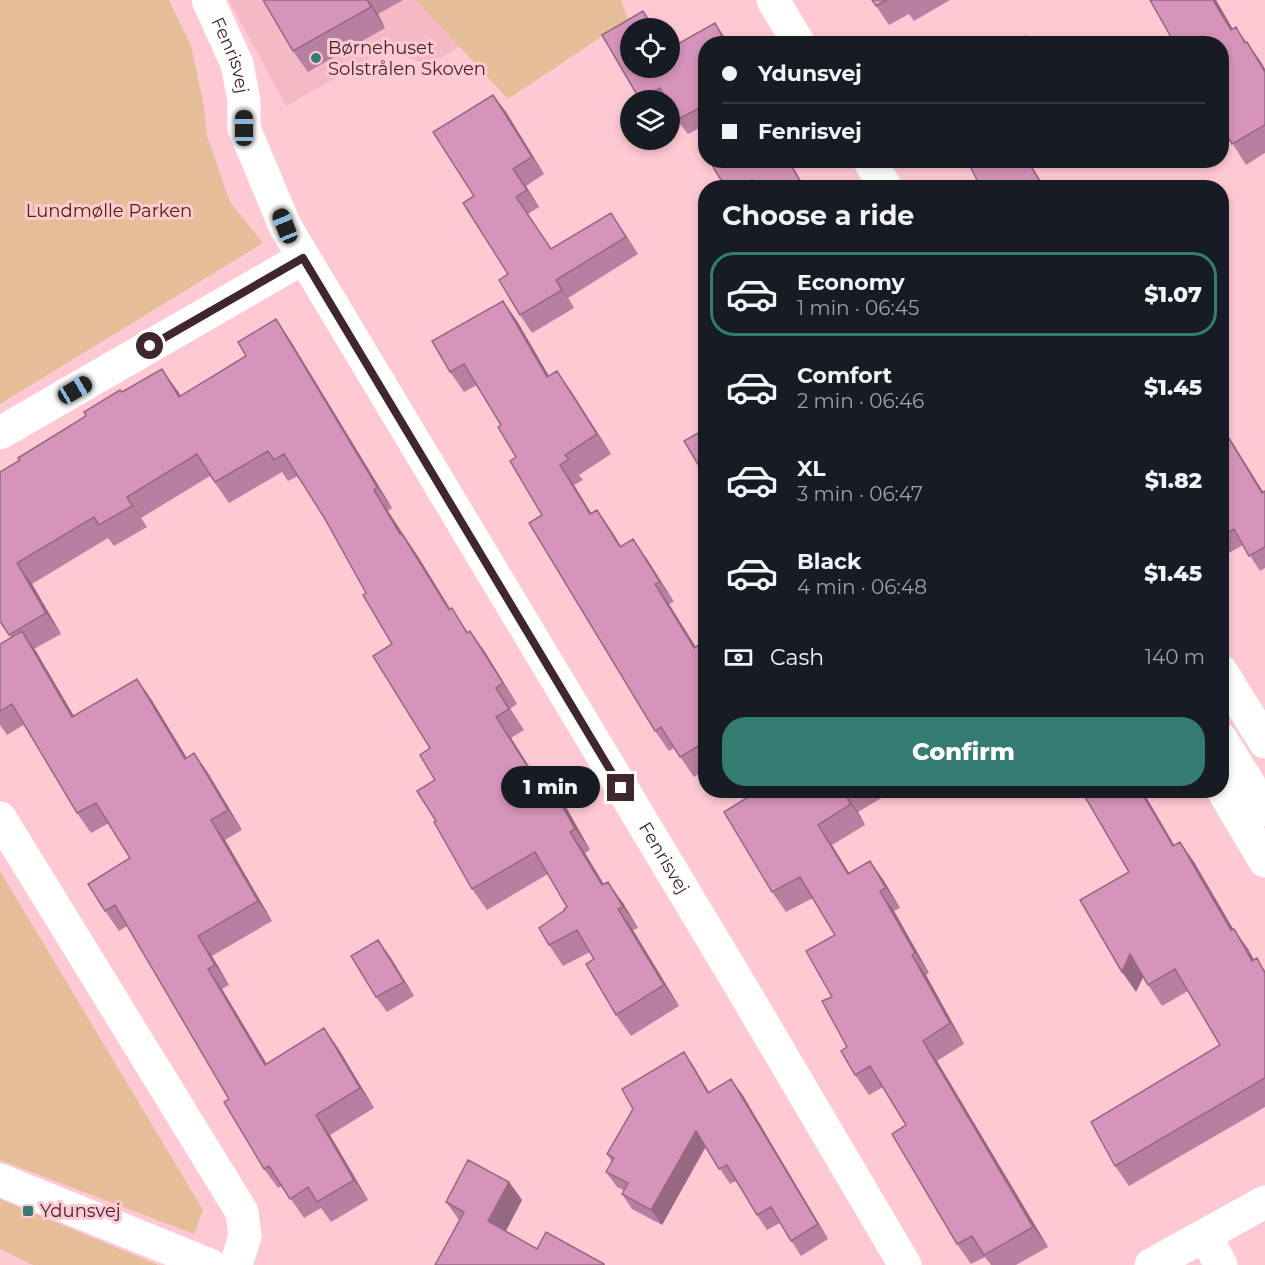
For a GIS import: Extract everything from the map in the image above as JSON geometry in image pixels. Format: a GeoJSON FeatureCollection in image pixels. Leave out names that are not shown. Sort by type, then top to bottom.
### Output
{"type":"FeatureCollection","features":[{"type":"Feature","properties":{"kind":"street","name":"Fenrisvej"},"geometry":{"type":"LineString","coordinates":[[208,0],[237,64],[244,101],[244,128],[285,226],[905,1265]]}},
{"type":"Feature","properties":{"kind":"street"},"geometry":{"type":"LineString","coordinates":[[773,0],[794,36]]}},
{"type":"Feature","properties":{"kind":"street"},"geometry":{"type":"LineString","coordinates":[[0,433],[303,258]]}},
{"type":"Feature","properties":{"kind":"street"},"geometry":{"type":"LineString","coordinates":[[1229,684],[1265,742]]}},
{"type":"Feature","properties":{"kind":"street"},"geometry":{"type":"LineString","coordinates":[[1229,754],[1259,812],[1264,859]]}},
{"type":"Feature","properties":{"kind":"street"},"geometry":{"type":"LineString","coordinates":[[1229,792],[1259,812]]}},
{"type":"Feature","properties":{"kind":"street"},"geometry":{"type":"LineString","coordinates":[[0,818],[242,1212],[245,1236],[236,1265]]}},
{"type":"Feature","properties":{"kind":"street"},"geometry":{"type":"LineString","coordinates":[[0,1180],[210,1265]]}},
{"type":"Feature","properties":{"kind":"street"},"geometry":{"type":"LineString","coordinates":[[1151,1265],[1265,1202]]}},
{"type":"Feature","properties":{"kind":"street"},"geometry":{"type":"LineString","coordinates":[[1205,1236],[1221,1265]]}},
{"type":"Feature","properties":{"kind":"shaded area","name":"Børnehuset Solstrålen Skoven"},"geometry":{"type":"Polygon","coordinates":[[[229,0],[488,0],[502,21],[429,65],[386,50],[286,106],[229,0]]]}},
{"type":"Feature","properties":{"kind":"green space","name":"Lundmølle Parken"},"geometry":{"type":"Polygon","coordinates":[[[0,0],[169,0],[191,46],[204,106],[207,136],[230,202],[263,243],[0,404],[0,0]]]}},
{"type":"Feature","properties":{"kind":"green space"},"geometry":{"type":"Polygon","coordinates":[[[416,0],[621,0],[628,18],[620,18],[620,24],[508,99],[416,0]]]}},
{"type":"Feature","properties":{"kind":"green space"},"geometry":{"type":"Polygon","coordinates":[[[0,871],[203,1210],[194,1234],[0,1160],[0,871]]]}},
{"type":"Feature","properties":{"kind":"green space"},"geometry":{"type":"Polygon","coordinates":[[[0,1199],[158,1265],[33,1265],[0,1249],[0,1199]]]}},
{"type":"Feature","properties":{"kind":"building"},"geometry":{"type":"Polygon","coordinates":[[[263,0],[367,0],[371,7],[293,51],[263,0]]]}},
{"type":"Feature","properties":{"kind":"building"},"geometry":{"type":"Polygon","coordinates":[[[872,0],[887,0],[876,6],[872,0]]]}},
{"type":"Feature","properties":{"kind":"building"},"geometry":{"type":"Polygon","coordinates":[[[1150,0],[1213,0],[1231,30],[1236,27],[1245,43],[1247,42],[1265,72],[1265,125],[1232,144],[1229,139],[1229,36],[1170,36],[1150,0]]]}},
{"type":"Feature","properties":{"kind":"building"},"geometry":{"type":"Polygon","coordinates":[[[643,11],[647,18],[631,18],[643,11]]]}},
{"type":"Feature","properties":{"kind":"building"},"geometry":{"type":"Polygon","coordinates":[[[715,23],[722,36],[698,36],[698,109],[680,118],[680,90],[661,90],[660,88],[634,90],[627,78],[680,78],[680,43],[715,23]]]}},
{"type":"Feature","properties":{"kind":"building"},"geometry":{"type":"Polygon","coordinates":[[[620,24],[620,66],[602,35],[620,24]]]}},
{"type":"Feature","properties":{"kind":"building"},"geometry":{"type":"Polygon","coordinates":[[[493,95],[532,157],[513,169],[527,190],[516,197],[551,249],[611,213],[626,237],[556,280],[562,290],[520,315],[499,280],[508,274],[463,203],[474,196],[433,132],[493,95]]]}},
{"type":"Feature","properties":{"kind":"building"},"geometry":{"type":"Polygon","coordinates":[[[714,168],[793,168],[799,180],[752,180],[721,180],[714,168]]]}},
{"type":"Feature","properties":{"kind":"building"},"geometry":{"type":"Polygon","coordinates":[[[971,168],[1032,168],[1039,180],[977,180],[971,168]]]}},
{"type":"Feature","properties":{"kind":"building"},"geometry":{"type":"Polygon","coordinates":[[[503,301],[547,377],[557,371],[597,434],[565,455],[569,459],[560,465],[590,514],[597,510],[620,547],[633,539],[660,582],[655,584],[694,648],[698,645],[698,746],[680,757],[661,727],[655,731],[529,523],[542,515],[510,461],[516,457],[498,427],[501,425],[464,364],[450,372],[432,341],[503,301]]]}},
{"type":"Feature","properties":{"kind":"building"},"geometry":{"type":"Polygon","coordinates":[[[276,319],[377,487],[374,490],[400,534],[449,610],[452,608],[467,633],[470,631],[503,683],[496,688],[509,709],[496,717],[543,791],[551,786],[575,829],[570,832],[602,885],[608,882],[623,907],[618,909],[664,985],[616,1015],[586,964],[594,959],[577,930],[549,945],[539,928],[567,907],[535,852],[472,889],[434,822],[436,821],[417,791],[435,780],[420,755],[430,748],[373,656],[392,644],[363,595],[366,593],[325,519],[284,454],[274,460],[268,451],[215,482],[197,454],[127,497],[132,506],[99,525],[94,517],[17,563],[46,613],[9,635],[0,621],[0,472],[20,460],[18,458],[86,416],[84,412],[120,390],[122,392],[162,369],[179,397],[246,356],[238,342],[276,319]]]}},
{"type":"Feature","properties":{"kind":"building"},"geometry":{"type":"Polygon","coordinates":[[[698,433],[698,464],[684,441],[698,433]]]}},
{"type":"Feature","properties":{"kind":"building"},"geometry":{"type":"Polygon","coordinates":[[[1229,439],[1262,493],[1265,491],[1265,547],[1249,556],[1234,529],[1229,532],[1229,439]]]}},
{"type":"Feature","properties":{"kind":"building"},"geometry":{"type":"Polygon","coordinates":[[[22,631],[72,717],[137,679],[185,759],[194,753],[228,810],[211,820],[258,901],[198,936],[215,965],[208,969],[265,1065],[324,1028],[360,1088],[316,1115],[354,1180],[317,1202],[308,1187],[290,1199],[269,1166],[264,1169],[224,1102],[229,1099],[115,905],[105,911],[88,884],[130,858],[96,803],[77,813],[12,704],[0,711],[0,644],[22,631]]]}},
{"type":"Feature","properties":{"kind":"building"},"geometry":{"type":"Polygon","coordinates":[[[747,798],[848,798],[851,804],[818,825],[848,874],[870,861],[886,888],[880,891],[915,953],[912,955],[950,1023],[923,1041],[1033,1227],[984,1255],[972,1236],[957,1244],[892,1134],[906,1125],[870,1066],[855,1075],[841,1051],[847,1047],[822,1001],[832,997],[806,951],[835,935],[800,877],[772,892],[724,812],[747,798]]]}},
{"type":"Feature","properties":{"kind":"building"},"geometry":{"type":"Polygon","coordinates":[[[1086,798],[1145,798],[1173,846],[1180,842],[1231,930],[1234,929],[1252,961],[1257,958],[1265,973],[1265,1078],[1115,1166],[1091,1122],[1220,1045],[1175,969],[1148,985],[1130,954],[1122,972],[1080,900],[1129,872],[1086,798]]]}},
{"type":"Feature","properties":{"kind":"building"},"geometry":{"type":"Polygon","coordinates":[[[378,940],[404,982],[376,997],[351,956],[378,940]]]}},
{"type":"Feature","properties":{"kind":"building"},"geometry":{"type":"Polygon","coordinates":[[[684,1052],[708,1093],[731,1079],[818,1224],[791,1241],[771,1207],[757,1215],[727,1165],[719,1169],[696,1131],[651,1210],[622,1194],[628,1183],[606,1172],[614,1158],[607,1154],[633,1109],[622,1089],[684,1052]]]}},
{"type":"Feature","properties":{"kind":"building"},"geometry":{"type":"Polygon","coordinates":[[[468,1160],[509,1182],[488,1221],[537,1249],[546,1232],[604,1265],[435,1265],[464,1212],[446,1202],[468,1160]]]}},
{"type":"Feature","properties":{"kind":"place","name":"Børnehuset Solstrålen Skoven"},"geometry":{"type":"Point","coordinates":[316,58]}},
{"type":"Feature","properties":{"kind":"place","name":"Ydunsvej"},"geometry":{"type":"Point","coordinates":[28,1211]}},
{"type":"Feature","properties":{"kind":"route"},"geometry":{"type":"LineString","coordinates":[[150,346],[303,258],[621,788]]}}]}
